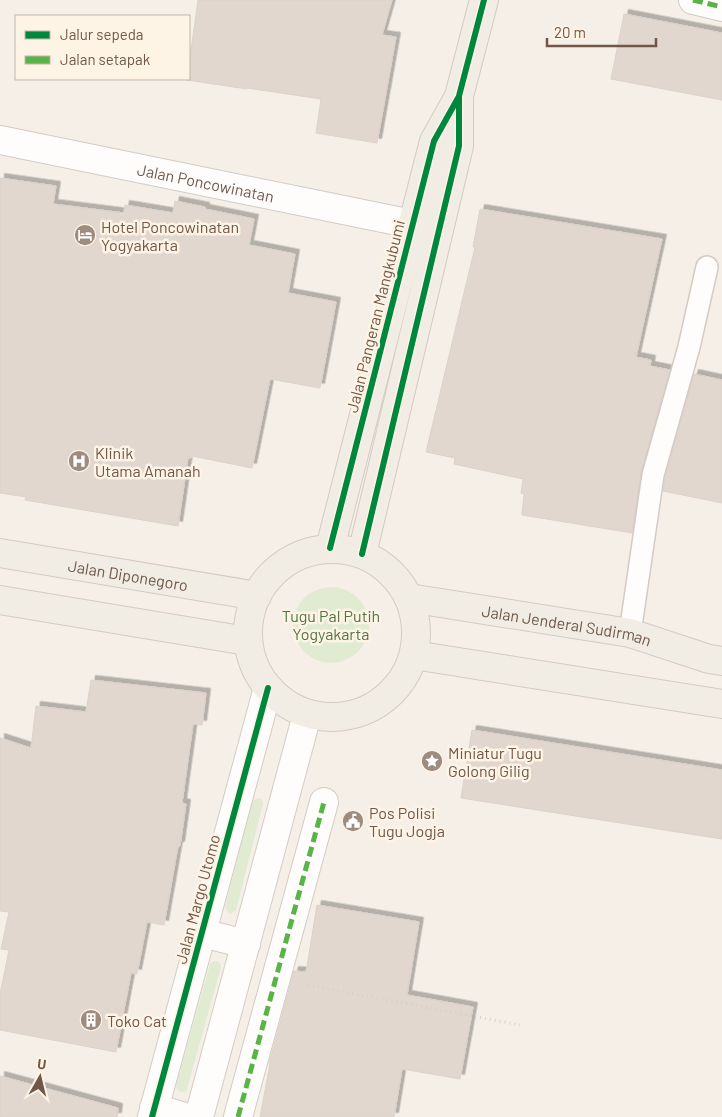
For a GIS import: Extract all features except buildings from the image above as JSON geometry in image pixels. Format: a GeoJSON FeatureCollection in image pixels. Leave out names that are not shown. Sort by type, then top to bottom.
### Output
{"type":"FeatureCollection","features":[{"type":"Feature","properties":{"kind":"main road","name":"Jalan Pangeran Mangkubumi"},"geometry":{"type":"LineString","coordinates":[[330,548],[434,141],[459,96],[484,0]]}},
{"type":"Feature","properties":{"kind":"main road","name":"Jalan Pangeran Mangkubumi"},"geometry":{"type":"LineString","coordinates":[[362,554],[459,146],[459,96]]}},
{"type":"Feature","properties":{"kind":"main road"},"geometry":{"type":"LineString","coordinates":[[330,548],[346,549],[362,554],[393,574],[410,598],[416,626],[414,655],[401,682],[380,702],[356,714],[330,717],[307,715],[293,708],[268,688],[255,667],[247,641],[248,618],[257,596],[266,581],[285,563],[312,552],[330,548]]}},
{"type":"Feature","properties":{"kind":"main road","name":"Jalan Diponegoro"},"geometry":{"type":"LineString","coordinates":[[0,553],[257,596]]}},
{"type":"Feature","properties":{"kind":"main road","name":"Jalan Jenderal Sudirman"},"geometry":{"type":"LineString","coordinates":[[410,598],[630,634],[709,659],[722,660]]}},
{"type":"Feature","properties":{"kind":"main road"},"geometry":{"type":"LineString","coordinates":[[0,600],[247,641]]}},
{"type":"Feature","properties":{"kind":"main road"},"geometry":{"type":"LineString","coordinates":[[414,655],[722,704]]}},
{"type":"Feature","properties":{"kind":"street"},"geometry":{"type":"LineString","coordinates":[[693,0],[722,7]]}},
{"type":"Feature","properties":{"kind":"street","name":"Jalan Poncowinatan"},"geometry":{"type":"LineString","coordinates":[[0,140],[412,224]]}},
{"type":"Feature","properties":{"kind":"street","name":"Jalan Margo Utomo"},"geometry":{"type":"LineString","coordinates":[[153,1113],[268,688]]}},
{"type":"Feature","properties":{"kind":"street"},"geometry":{"type":"LineString","coordinates":[[199,1117],[307,715]]}},
{"type":"Feature","properties":{"kind":"street"},"geometry":{"type":"LineString","coordinates":[[238,1117],[324,802]]}},
{"type":"Feature","properties":{"kind":"street"},"geometry":{"type":"LineString","coordinates":[[202,933],[246,944]]}},
{"type":"Feature","properties":{"kind":"street"},"geometry":{"type":"LineString","coordinates":[[153,1113],[185,1117]]}},
{"type":"Feature","properties":{"kind":"lane"},"geometry":{"type":"LineString","coordinates":[[630,634],[653,475],[689,347],[707,268]]}},
{"type":"Feature","properties":{"kind":"path"},"geometry":{"type":"LineString","coordinates":[[276,979],[520,1025]]}},
{"type":"Feature","properties":{"kind":"green space","name":"Tugu Pal Putih Yogyakarta"},"geometry":{"type":"Polygon","coordinates":[[[331,587],[346,590],[358,598],[366,610],[369,625],[366,640],[358,652],[346,660],[331,663],[316,660],[304,652],[296,640],[293,625],[296,610],[304,598],[316,590],[331,587]]]}},
{"type":"Feature","properties":{"kind":"green space"},"geometry":{"type":"Polygon","coordinates":[[[259,798],[263,804],[236,910],[230,914],[225,907],[252,801],[259,798]]]}},
{"type":"Feature","properties":{"kind":"green space"},"geometry":{"type":"Polygon","coordinates":[[[213,961],[220,963],[221,967],[187,1089],[185,1092],[182,1092],[176,1086],[210,964],[213,961]]]}},
{"type":"Feature","properties":{"kind":"marked path"},"geometry":{"type":"LineString","coordinates":[[693,0],[722,7]]}},
{"type":"Feature","properties":{"kind":"marked path"},"geometry":{"type":"LineString","coordinates":[[238,1117],[324,802]]}},
{"type":"Feature","properties":{"kind":"cycle path"},"geometry":{"type":"LineString","coordinates":[[362,554],[459,146],[459,96],[484,0]]}},
{"type":"Feature","properties":{"kind":"cycle path"},"geometry":{"type":"LineString","coordinates":[[330,548],[434,141],[458,98]]}},
{"type":"Feature","properties":{"kind":"cycle path"},"geometry":{"type":"LineString","coordinates":[[152,1117],[268,688]]}},
{"type":"Feature","properties":{"kind":"place","name":"Hotel Poncowinatan Yogyakarta"},"geometry":{"type":"Point","coordinates":[85,235]}},
{"type":"Feature","properties":{"kind":"place","name":"Klinik Utama Amanah"},"geometry":{"type":"Point","coordinates":[79,461]}},
{"type":"Feature","properties":{"kind":"place","name":"Miniatur Tugu Golong Gilig"},"geometry":{"type":"Point","coordinates":[432,761]}},
{"type":"Feature","properties":{"kind":"place","name":"Pos Polisi Tugu Jogja"},"geometry":{"type":"Point","coordinates":[353,821]}},
{"type":"Feature","properties":{"kind":"place","name":"Toko Cat"},"geometry":{"type":"Point","coordinates":[91,1020]}}]}
